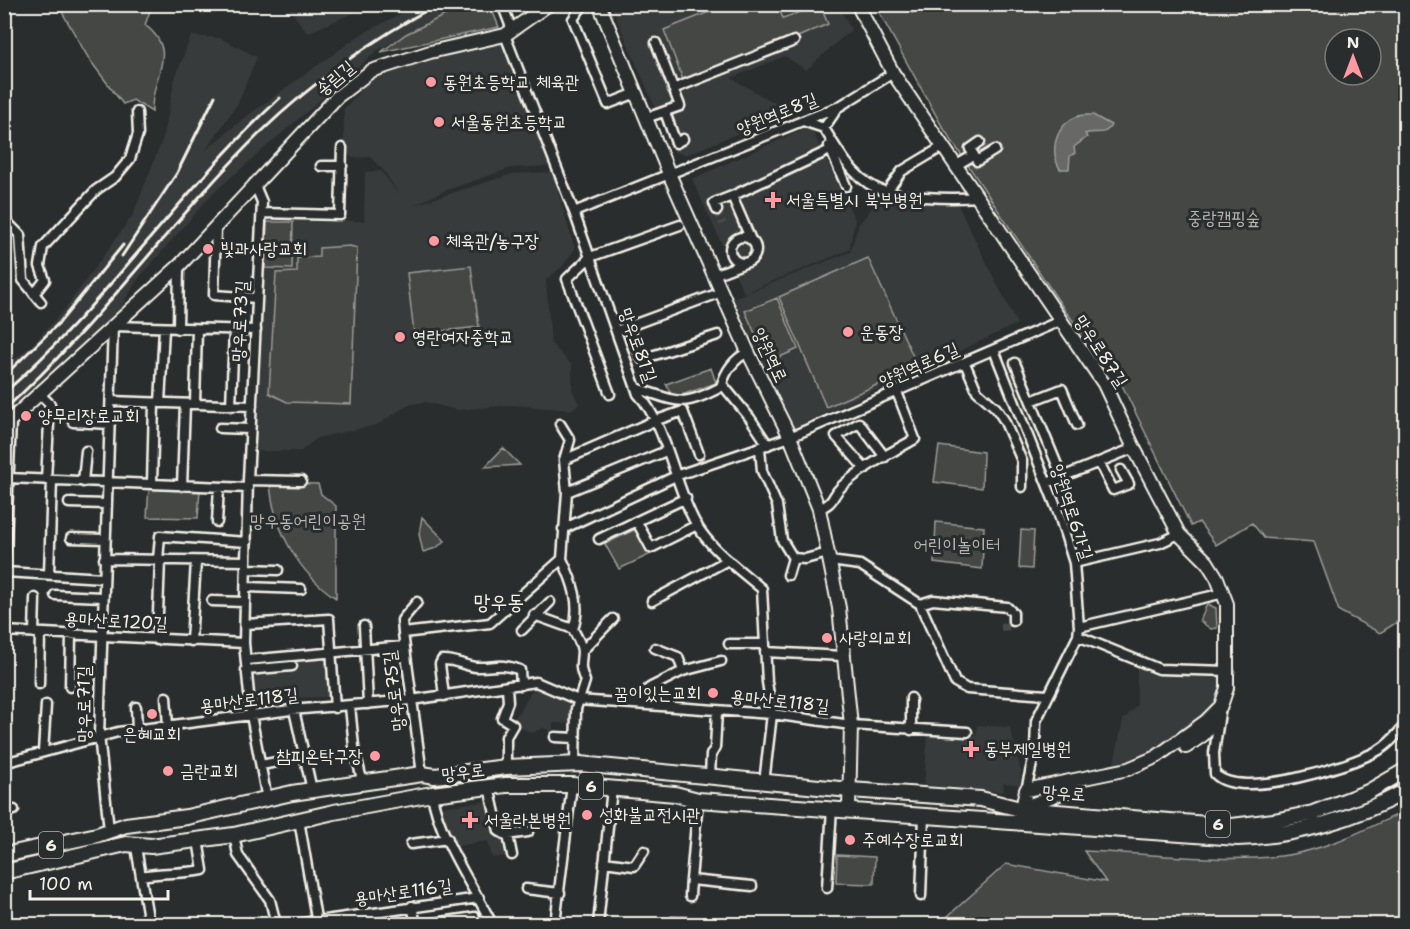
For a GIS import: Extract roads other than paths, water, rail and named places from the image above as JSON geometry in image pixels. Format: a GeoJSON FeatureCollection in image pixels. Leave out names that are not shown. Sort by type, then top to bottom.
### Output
{"type":"FeatureCollection","features":[{"type":"Feature","properties":{"kind":"main road","name":"망우로"},"geometry":{"type":"LineString","coordinates":[[4,855],[97,835],[141,822],[187,817],[312,790],[506,767],[578,765],[764,783],[981,800],[1020,815],[1135,832],[1263,837],[1305,830],[1388,801],[1406,792]]}},
{"type":"Feature","properties":{"kind":"main road"},"geometry":{"type":"LineString","coordinates":[[577,785],[584,774],[578,765]]}},
{"type":"Feature","properties":{"kind":"main road","name":"망우로"},"geometry":{"type":"LineString","coordinates":[[4,872],[126,844],[136,847],[234,835],[432,794],[489,787],[577,785],[675,794],[698,800],[924,816],[1020,815],[1060,810],[1232,826],[1313,813],[1368,792],[1406,770]]}},
{"type":"Feature","properties":{"kind":"main road"},"geometry":{"type":"LineString","coordinates":[[136,847],[135,836],[141,822]]}},
{"type":"Feature","properties":{"kind":"street","name":"망우로81길"},"geometry":{"type":"LineString","coordinates":[[502,4],[509,32],[636,388],[654,420],[697,525],[728,560],[762,590],[772,714],[764,783]]}},
{"type":"Feature","properties":{"kind":"street","name":"송림길"},"geometry":{"type":"LineString","coordinates":[[8,423],[179,266],[337,96],[371,71],[430,52],[509,32],[549,4]]}},
{"type":"Feature","properties":{"kind":"street"},"geometry":{"type":"LineString","coordinates":[[584,4],[573,19],[608,104],[636,93]]}},
{"type":"Feature","properties":{"kind":"street","name":"양원역로"},"geometry":{"type":"LineString","coordinates":[[599,4],[670,176],[748,352],[790,437],[819,509],[829,557],[851,725],[849,809]]}},
{"type":"Feature","properties":{"kind":"street","name":"망우로87길"},"geometry":{"type":"LineString","coordinates":[[857,4],[893,73],[1106,388],[1179,534],[1207,562],[1224,593],[1229,616],[1229,671],[1217,719],[1203,735],[1151,768],[1128,776],[1059,791],[1020,815]]}},
{"type":"Feature","properties":{"kind":"street"},"geometry":{"type":"LineString","coordinates":[[673,89],[794,41]]}},
{"type":"Feature","properties":{"kind":"street"},"geometry":{"type":"LineString","coordinates":[[646,118],[680,106],[656,43]]}},
{"type":"Feature","properties":{"kind":"street","name":"양원역로8길"},"geometry":{"type":"LineString","coordinates":[[670,176],[840,106],[893,73]]}},
{"type":"Feature","properties":{"kind":"street"},"geometry":{"type":"LineString","coordinates":[[824,128],[840,106]]}},
{"type":"Feature","properties":{"kind":"street"},"geometry":{"type":"LineString","coordinates":[[34,294],[45,280],[40,266],[43,247],[96,190],[115,177],[130,159],[138,134],[137,112]]}},
{"type":"Feature","properties":{"kind":"street"},"geometry":{"type":"LineString","coordinates":[[664,112],[676,142],[683,139]]}},
{"type":"Feature","properties":{"kind":"street"},"geometry":{"type":"LineString","coordinates":[[803,121],[824,128],[842,158],[862,178],[877,188],[945,200],[977,197]]}},
{"type":"Feature","properties":{"kind":"street"},"geometry":{"type":"LineString","coordinates":[[824,128],[830,150],[846,186]]}},
{"type":"Feature","properties":{"kind":"street"},"geometry":{"type":"LineString","coordinates":[[980,142],[970,149],[977,161],[994,150]]}},
{"type":"Feature","properties":{"kind":"street"},"geometry":{"type":"LineString","coordinates":[[888,190],[902,171],[942,147]]}},
{"type":"Feature","properties":{"kind":"street"},"geometry":{"type":"LineString","coordinates":[[262,213],[339,215],[342,148]]}},
{"type":"Feature","properties":{"kind":"street"},"geometry":{"type":"LineString","coordinates":[[717,210],[714,203],[830,150]]}},
{"type":"Feature","properties":{"kind":"street"},"geometry":{"type":"LineString","coordinates":[[955,166],[974,155]]}},
{"type":"Feature","properties":{"kind":"street"},"geometry":{"type":"LineString","coordinates":[[321,166],[342,166]]}},
{"type":"Feature","properties":{"kind":"street"},"geometry":{"type":"LineString","coordinates":[[574,212],[670,176]]}},
{"type":"Feature","properties":{"kind":"street","name":"망우로73길"},"geometry":{"type":"LineString","coordinates":[[254,183],[262,199],[262,213],[250,429],[244,643],[251,715],[267,799]]}},
{"type":"Feature","properties":{"kind":"street"},"geometry":{"type":"LineString","coordinates":[[714,275],[748,262],[756,252],[732,196]]}},
{"type":"Feature","properties":{"kind":"street"},"geometry":{"type":"LineString","coordinates":[[4,219],[20,235],[23,280],[41,302]]}},
{"type":"Feature","properties":{"kind":"street"},"geometry":{"type":"LineString","coordinates":[[610,394],[567,281],[590,257],[680,225]]}},
{"type":"Feature","properties":{"kind":"street"},"geometry":{"type":"LineString","coordinates":[[216,227],[214,295],[257,298]]}},
{"type":"Feature","properties":{"kind":"street"},"geometry":{"type":"LineString","coordinates":[[748,262],[736,261],[730,250],[736,240],[744,238],[751,240]]}},
{"type":"Feature","properties":{"kind":"street"},"geometry":{"type":"LineString","coordinates":[[178,329],[179,266]]}},
{"type":"Feature","properties":{"kind":"street"},"geometry":{"type":"LineString","coordinates":[[616,331],[722,292]]}},
{"type":"Feature","properties":{"kind":"street","name":"양원역로6길"},"geometry":{"type":"LineString","coordinates":[[563,529],[678,475],[790,437],[1060,321]]}},
{"type":"Feature","properties":{"kind":"street"},"geometry":{"type":"LineString","coordinates":[[113,326],[256,330]]}},
{"type":"Feature","properties":{"kind":"street","name":"망우로71길"},"geometry":{"type":"LineString","coordinates":[[109,830],[99,735],[113,326]]}},
{"type":"Feature","properties":{"kind":"street"},"geometry":{"type":"LineString","coordinates":[[628,326],[642,359],[718,335]]}},
{"type":"Feature","properties":{"kind":"street"},"geometry":{"type":"LineString","coordinates":[[152,484],[164,329]]}},
{"type":"Feature","properties":{"kind":"street"},"geometry":{"type":"LineString","coordinates":[[195,404],[197,329]]}},
{"type":"Feature","properties":{"kind":"street"},"geometry":{"type":"LineString","coordinates":[[231,406],[234,330]]}},
{"type":"Feature","properties":{"kind":"street","name":"양원역로6가길"},"geometry":{"type":"LineString","coordinates":[[994,350],[1047,483],[1074,563],[1079,631]]}},
{"type":"Feature","properties":{"kind":"street"},"geometry":{"type":"LineString","coordinates":[[636,388],[683,403],[696,400],[722,384],[724,375],[740,356],[748,352]]}},
{"type":"Feature","properties":{"kind":"street"},"geometry":{"type":"LineString","coordinates":[[965,363],[977,391],[996,408],[1004,420],[1022,461],[1022,487]]}},
{"type":"Feature","properties":{"kind":"street"},"geometry":{"type":"LineString","coordinates":[[1015,363],[1062,477]]}},
{"type":"Feature","properties":{"kind":"street"},"geometry":{"type":"LineString","coordinates":[[722,384],[750,418],[764,446],[762,471],[777,505],[782,540],[793,558],[788,575]]}},
{"type":"Feature","properties":{"kind":"street"},"geometry":{"type":"LineString","coordinates":[[1031,401],[1062,389],[1077,425]]}},
{"type":"Feature","properties":{"kind":"street"},"geometry":{"type":"LineString","coordinates":[[819,509],[832,503],[840,488],[865,469],[915,439],[897,392]]}},
{"type":"Feature","properties":{"kind":"street"},"geometry":{"type":"LineString","coordinates":[[40,394],[50,404],[49,574]]}},
{"type":"Feature","properties":{"kind":"street"},"geometry":{"type":"LineString","coordinates":[[111,401],[252,406]]}},
{"type":"Feature","properties":{"kind":"street"},"geometry":{"type":"LineString","coordinates":[[182,486],[185,404]]}},
{"type":"Feature","properties":{"kind":"street"},"geometry":{"type":"LineString","coordinates":[[564,460],[654,420],[683,411],[699,454]]}},
{"type":"Feature","properties":{"kind":"street"},"geometry":{"type":"LineString","coordinates":[[73,422],[110,424]]}},
{"type":"Feature","properties":{"kind":"street"},"geometry":{"type":"LineString","coordinates":[[4,585],[8,423]]}},
{"type":"Feature","properties":{"kind":"street"},"geometry":{"type":"LineString","coordinates":[[865,469],[837,436],[838,432],[859,423],[885,457]]}},
{"type":"Feature","properties":{"kind":"street"},"geometry":{"type":"LineString","coordinates":[[560,424],[570,440],[564,460],[567,492],[562,559],[574,584],[577,618],[573,629],[582,651]]}},
{"type":"Feature","properties":{"kind":"street"},"geometry":{"type":"LineString","coordinates":[[220,428],[250,429]]}},
{"type":"Feature","properties":{"kind":"street"},"geometry":{"type":"LineString","coordinates":[[1047,483],[1134,448]]}},
{"type":"Feature","properties":{"kind":"street"},"geometry":{"type":"LineString","coordinates":[[83,482],[86,451]]}},
{"type":"Feature","properties":{"kind":"street"},"geometry":{"type":"LineString","coordinates":[[567,492],[666,451]]}},
{"type":"Feature","properties":{"kind":"street"},"geometry":{"type":"LineString","coordinates":[[1099,462],[1113,490],[1129,484],[1121,470]]}},
{"type":"Feature","properties":{"kind":"street"},"geometry":{"type":"LineString","coordinates":[[8,478],[219,487],[301,481]]}},
{"type":"Feature","properties":{"kind":"street"},"geometry":{"type":"LineString","coordinates":[[217,522],[219,487]]}},
{"type":"Feature","properties":{"kind":"street"},"geometry":{"type":"LineString","coordinates":[[599,539],[686,498]]}},
{"type":"Feature","properties":{"kind":"street"},"geometry":{"type":"LineString","coordinates":[[69,503],[107,504]]}},
{"type":"Feature","properties":{"kind":"street"},"geometry":{"type":"LineString","coordinates":[[637,522],[651,548],[697,525]]}},
{"type":"Feature","properties":{"kind":"street"},"geometry":{"type":"LineString","coordinates":[[1074,563],[1160,543],[1179,534]]}},
{"type":"Feature","properties":{"kind":"street"},"geometry":{"type":"LineString","coordinates":[[157,640],[160,536],[247,542]]}},
{"type":"Feature","properties":{"kind":"street"},"geometry":{"type":"LineString","coordinates":[[71,538],[105,539]]}},
{"type":"Feature","properties":{"kind":"street"},"geometry":{"type":"LineString","coordinates":[[793,558],[805,560],[829,557],[860,566],[920,604],[955,682],[967,689],[1047,695]]}},
{"type":"Feature","properties":{"kind":"street"},"geometry":{"type":"LineString","coordinates":[[104,559],[246,565],[278,570]]}},
{"type":"Feature","properties":{"kind":"street","name":"망우로75길"},"geometry":{"type":"LineString","coordinates":[[428,775],[411,700],[404,633],[490,622],[562,559]]}},
{"type":"Feature","properties":{"kind":"street"},"geometry":{"type":"LineString","coordinates":[[652,601],[728,560]]}},
{"type":"Feature","properties":{"kind":"street","name":"용마산로120길"},"geometry":{"type":"LineString","coordinates":[[191,641],[195,562]]}},
{"type":"Feature","properties":{"kind":"street"},"geometry":{"type":"LineString","coordinates":[[5,572],[103,578]]}},
{"type":"Feature","properties":{"kind":"street"},"geometry":{"type":"LineString","coordinates":[[246,587],[301,589]]}},
{"type":"Feature","properties":{"kind":"street"},"geometry":{"type":"LineString","coordinates":[[1020,815],[1035,751],[1036,721],[1079,631],[1224,593]]}},
{"type":"Feature","properties":{"kind":"street"},"geometry":{"type":"LineString","coordinates":[[54,595],[102,597]]}},
{"type":"Feature","properties":{"kind":"street","name":"용마산로120길"},"geometry":{"type":"LineString","coordinates":[[35,598],[39,684]]}},
{"type":"Feature","properties":{"kind":"street"},"geometry":{"type":"LineString","coordinates":[[920,604],[933,600],[1007,607],[1013,613],[1013,621]]}},
{"type":"Feature","properties":{"kind":"street"},"geometry":{"type":"LineString","coordinates":[[212,601],[245,602]]}},
{"type":"Feature","properties":{"kind":"street"},"geometry":{"type":"LineString","coordinates":[[522,630],[534,615],[550,602]]}},
{"type":"Feature","properties":{"kind":"street"},"geometry":{"type":"LineString","coordinates":[[404,633],[402,620],[417,603]]}},
{"type":"Feature","properties":{"kind":"street"},"geometry":{"type":"LineString","coordinates":[[534,615],[573,629]]}},
{"type":"Feature","properties":{"kind":"street"},"geometry":{"type":"LineString","coordinates":[[245,624],[327,618],[330,621],[334,708]]}},
{"type":"Feature","properties":{"kind":"street"},"geometry":{"type":"LineString","coordinates":[[578,765],[575,738],[578,700],[585,681],[579,666],[582,651],[613,619]]}},
{"type":"Feature","properties":{"kind":"street"},"geometry":{"type":"LineString","coordinates":[[364,626],[368,704]]}},
{"type":"Feature","properties":{"kind":"street","name":"용마산로120길"},"geometry":{"type":"LineString","coordinates":[[4,631],[244,643]]}},
{"type":"Feature","properties":{"kind":"street"},"geometry":{"type":"LineString","coordinates":[[1079,631],[1159,669],[1229,671]]}},
{"type":"Feature","properties":{"kind":"street"},"geometry":{"type":"LineString","coordinates":[[70,687],[71,635]]}},
{"type":"Feature","properties":{"kind":"street"},"geometry":{"type":"LineString","coordinates":[[729,644],[843,656]]}},
{"type":"Feature","properties":{"kind":"street"},"geometry":{"type":"LineString","coordinates":[[246,660],[404,646]]}},
{"type":"Feature","properties":{"kind":"street"},"geometry":{"type":"LineString","coordinates":[[655,648],[678,657],[683,671]]}},
{"type":"Feature","properties":{"kind":"street"},"geometry":{"type":"LineString","coordinates":[[444,696],[440,664],[442,660],[455,659],[475,667],[503,664],[520,669],[522,684]]}},
{"type":"Feature","properties":{"kind":"street","name":"용마산로118길"},"geometry":{"type":"LineString","coordinates":[[645,705],[647,690],[651,687],[683,671],[721,661]]}},
{"type":"Feature","properties":{"kind":"street"},"geometry":{"type":"LineString","coordinates":[[246,670],[292,666]]}},
{"type":"Feature","properties":{"kind":"street","name":"용마산로118길"},"geometry":{"type":"LineString","coordinates":[[4,763],[99,735],[136,729],[294,710],[411,700],[536,682],[578,700],[772,714],[851,725],[967,732]]}},
{"type":"Feature","properties":{"kind":"street","name":"망우로"},"geometry":{"type":"LineString","coordinates":[[506,767],[506,736],[513,725],[502,718],[508,702],[507,687]]}},
{"type":"Feature","properties":{"kind":"street"},"geometry":{"type":"LineString","coordinates":[[166,697],[168,726]]}},
{"type":"Feature","properties":{"kind":"street"},"geometry":{"type":"LineString","coordinates":[[910,698],[912,730]]}},
{"type":"Feature","properties":{"kind":"street"},"geometry":{"type":"LineString","coordinates":[[43,752],[46,705]]}},
{"type":"Feature","properties":{"kind":"street"},"geometry":{"type":"LineString","coordinates":[[350,706],[354,747],[363,784]]}},
{"type":"Feature","properties":{"kind":"street"},"geometry":{"type":"LineString","coordinates":[[1026,790],[1128,770],[1178,743],[1221,706]]}},
{"type":"Feature","properties":{"kind":"street"},"geometry":{"type":"LineString","coordinates":[[1221,706],[1213,764],[1215,774],[1225,782],[1248,784],[1305,777],[1379,750],[1406,724]]}},
{"type":"Feature","properties":{"kind":"street"},"geometry":{"type":"LineString","coordinates":[[136,707],[136,729]]}},
{"type":"Feature","properties":{"kind":"street"},"geometry":{"type":"LineString","coordinates":[[294,710],[312,790]]}},
{"type":"Feature","properties":{"kind":"street"},"geometry":{"type":"LineString","coordinates":[[710,776],[711,755],[715,748],[717,711]]}},
{"type":"Feature","properties":{"kind":"street"},"geometry":{"type":"LineString","coordinates":[[555,737],[575,738]]}},
{"type":"Feature","properties":{"kind":"street"},"geometry":{"type":"LineString","coordinates":[[261,765],[282,761]]}},
{"type":"Feature","properties":{"kind":"street"},"geometry":{"type":"LineString","coordinates":[[555,924],[577,785]]}},
{"type":"Feature","properties":{"kind":"street"},"geometry":{"type":"LineString","coordinates":[[489,787],[499,831],[508,835],[528,832]]}},
{"type":"Feature","properties":{"kind":"street"},"geometry":{"type":"LineString","coordinates":[[598,924],[612,788]]}},
{"type":"Feature","properties":{"kind":"street"},"geometry":{"type":"LineString","coordinates":[[432,794],[434,806],[448,839],[492,924]]}},
{"type":"Feature","properties":{"kind":"street"},"geometry":{"type":"LineString","coordinates":[[690,896],[698,800]]}},
{"type":"Feature","properties":{"kind":"street"},"geometry":{"type":"LineString","coordinates":[[827,888],[832,808]]}},
{"type":"Feature","properties":{"kind":"street"},"geometry":{"type":"LineString","coordinates":[[4,812],[14,810]]}},
{"type":"Feature","properties":{"kind":"street"},"geometry":{"type":"LineString","coordinates":[[921,896],[924,816]]}},
{"type":"Feature","properties":{"kind":"street"},"geometry":{"type":"LineString","coordinates":[[299,820],[317,923]]}},
{"type":"Feature","properties":{"kind":"street"},"geometry":{"type":"LineString","coordinates":[[234,835],[238,855],[270,900],[276,924]]}},
{"type":"Feature","properties":{"kind":"street"},"geometry":{"type":"LineString","coordinates":[[508,835],[512,855]]}},
{"type":"Feature","properties":{"kind":"street"},"geometry":{"type":"LineString","coordinates":[[411,844],[448,839]]}},
{"type":"Feature","properties":{"kind":"street"},"geometry":{"type":"LineString","coordinates":[[141,876],[164,872],[175,875],[203,870],[198,840]]}},
{"type":"Feature","properties":{"kind":"street"},"geometry":{"type":"LineString","coordinates":[[136,847],[148,924]]}},
{"type":"Feature","properties":{"kind":"street"},"geometry":{"type":"LineString","coordinates":[[604,862],[634,866],[644,851]]}},
{"type":"Feature","properties":{"kind":"street"},"geometry":{"type":"LineString","coordinates":[[691,879],[752,886]]}},
{"type":"Feature","properties":{"kind":"street"},"geometry":{"type":"LineString","coordinates":[[526,889],[560,893]]}},
{"type":"Feature","properties":{"kind":"street","name":"용마산로116길"},"geometry":{"type":"LineString","coordinates":[[297,924],[317,923],[412,906],[479,898]]}},
{"type":"Feature","properties":{"kind":"street"},"geometry":{"type":"LineString","coordinates":[[412,906],[416,924]]}},
{"type":"Feature","properties":{"kind":"street"},"geometry":{"type":"LineString","coordinates":[[364,915],[365,924]]}},
{"type":"Feature","properties":{"kind":"street"},"geometry":{"type":"LineString","coordinates":[[428,924],[475,917],[478,924]]}},
{"type":"Feature","properties":{"kind":"waterway"},"geometry":{"type":"LineString","coordinates":[[912,12],[930,4]]}},
{"type":"Feature","properties":{"kind":"waterway"},"geometry":{"type":"LineString","coordinates":[[985,4],[999,8],[1013,4]]}},
{"type":"Feature","properties":{"kind":"tunnel"},"geometry":{"type":"LineString","coordinates":[[717,210],[723,224]]}},
{"type":"Feature","properties":{"kind":"tunnel"},"geometry":{"type":"LineString","coordinates":[[1001,627],[1012,626],[1013,621]]}},
{"type":"Feature","properties":{"kind":"railway"},"geometry":{"type":"LineString","coordinates":[[4,410],[72,343],[196,201],[281,113],[367,46],[438,4]]}},
{"type":"Feature","properties":{"kind":"railway"},"geometry":{"type":"LineString","coordinates":[[122,256],[177,173],[215,96]]}},
{"type":"Feature","properties":{"kind":"railway"},"geometry":{"type":"LineString","coordinates":[[4,393],[76,322],[209,170],[280,98]]}},
{"type":"Feature","properties":{"kind":"railway"},"geometry":{"type":"LineString","coordinates":[[4,376],[60,322],[123,245]]}},
{"type":"Feature","properties":{"kind":"place","name":"동원초등학교 체육관"},"geometry":{"type":"Point","coordinates":[431,82]}},
{"type":"Feature","properties":{"kind":"place","name":"서울동원초등학교"},"geometry":{"type":"Point","coordinates":[439,122]}},
{"type":"Feature","properties":{"kind":"place","name":"서울특별시 북부병원"},"geometry":{"type":"Point","coordinates":[773,200]}},
{"type":"Feature","properties":{"kind":"place","name":"체육관/농구장"},"geometry":{"type":"Point","coordinates":[434,241]}},
{"type":"Feature","properties":{"kind":"place","name":"빛과사랑교회"},"geometry":{"type":"Point","coordinates":[208,249]}},
{"type":"Feature","properties":{"kind":"place","name":"운동장"},"geometry":{"type":"Point","coordinates":[848,332]}},
{"type":"Feature","properties":{"kind":"place","name":"영란여자중학교"},"geometry":{"type":"Point","coordinates":[400,337]}},
{"type":"Feature","properties":{"kind":"place","name":"양무리장로교회"},"geometry":{"type":"Point","coordinates":[26,416]}},
{"type":"Feature","properties":{"kind":"place","name":"사랑의교회"},"geometry":{"type":"Point","coordinates":[827,638]}},
{"type":"Feature","properties":{"kind":"place","name":"꿈이있는교회"},"geometry":{"type":"Point","coordinates":[713,693]}},
{"type":"Feature","properties":{"kind":"place","name":"은혜교회"},"geometry":{"type":"Point","coordinates":[152,714]}},
{"type":"Feature","properties":{"kind":"place","name":"동부제일병원"},"geometry":{"type":"Point","coordinates":[971,749]}},
{"type":"Feature","properties":{"kind":"place","name":"참피온탁구장"},"geometry":{"type":"Point","coordinates":[375,756]}},
{"type":"Feature","properties":{"kind":"place","name":"금란교회"},"geometry":{"type":"Point","coordinates":[168,771]}},
{"type":"Feature","properties":{"kind":"place","name":"성화불교전시관"},"geometry":{"type":"Point","coordinates":[587,815]}},
{"type":"Feature","properties":{"kind":"place","name":"서울라본병원"},"geometry":{"type":"Point","coordinates":[470,820]}},
{"type":"Feature","properties":{"kind":"place","name":"주예수장로교회"},"geometry":{"type":"Point","coordinates":[850,840]}},
{"type":"Feature","properties":{"kind":"district","name":"망우동"},"geometry":{"type":"Point","coordinates":[499,602]}},
{"type":"Feature","properties":{"kind":"park label","name":"중랑캠핑숲"},"geometry":{"type":"Point","coordinates":[1224,218]}},
{"type":"Feature","properties":{"kind":"park label","name":"망우동어린이공원"},"geometry":{"type":"Point","coordinates":[308,521]}},
{"type":"Feature","properties":{"kind":"park label","name":"어린이놀이터"},"geometry":{"type":"Point","coordinates":[957,545]}}]}
